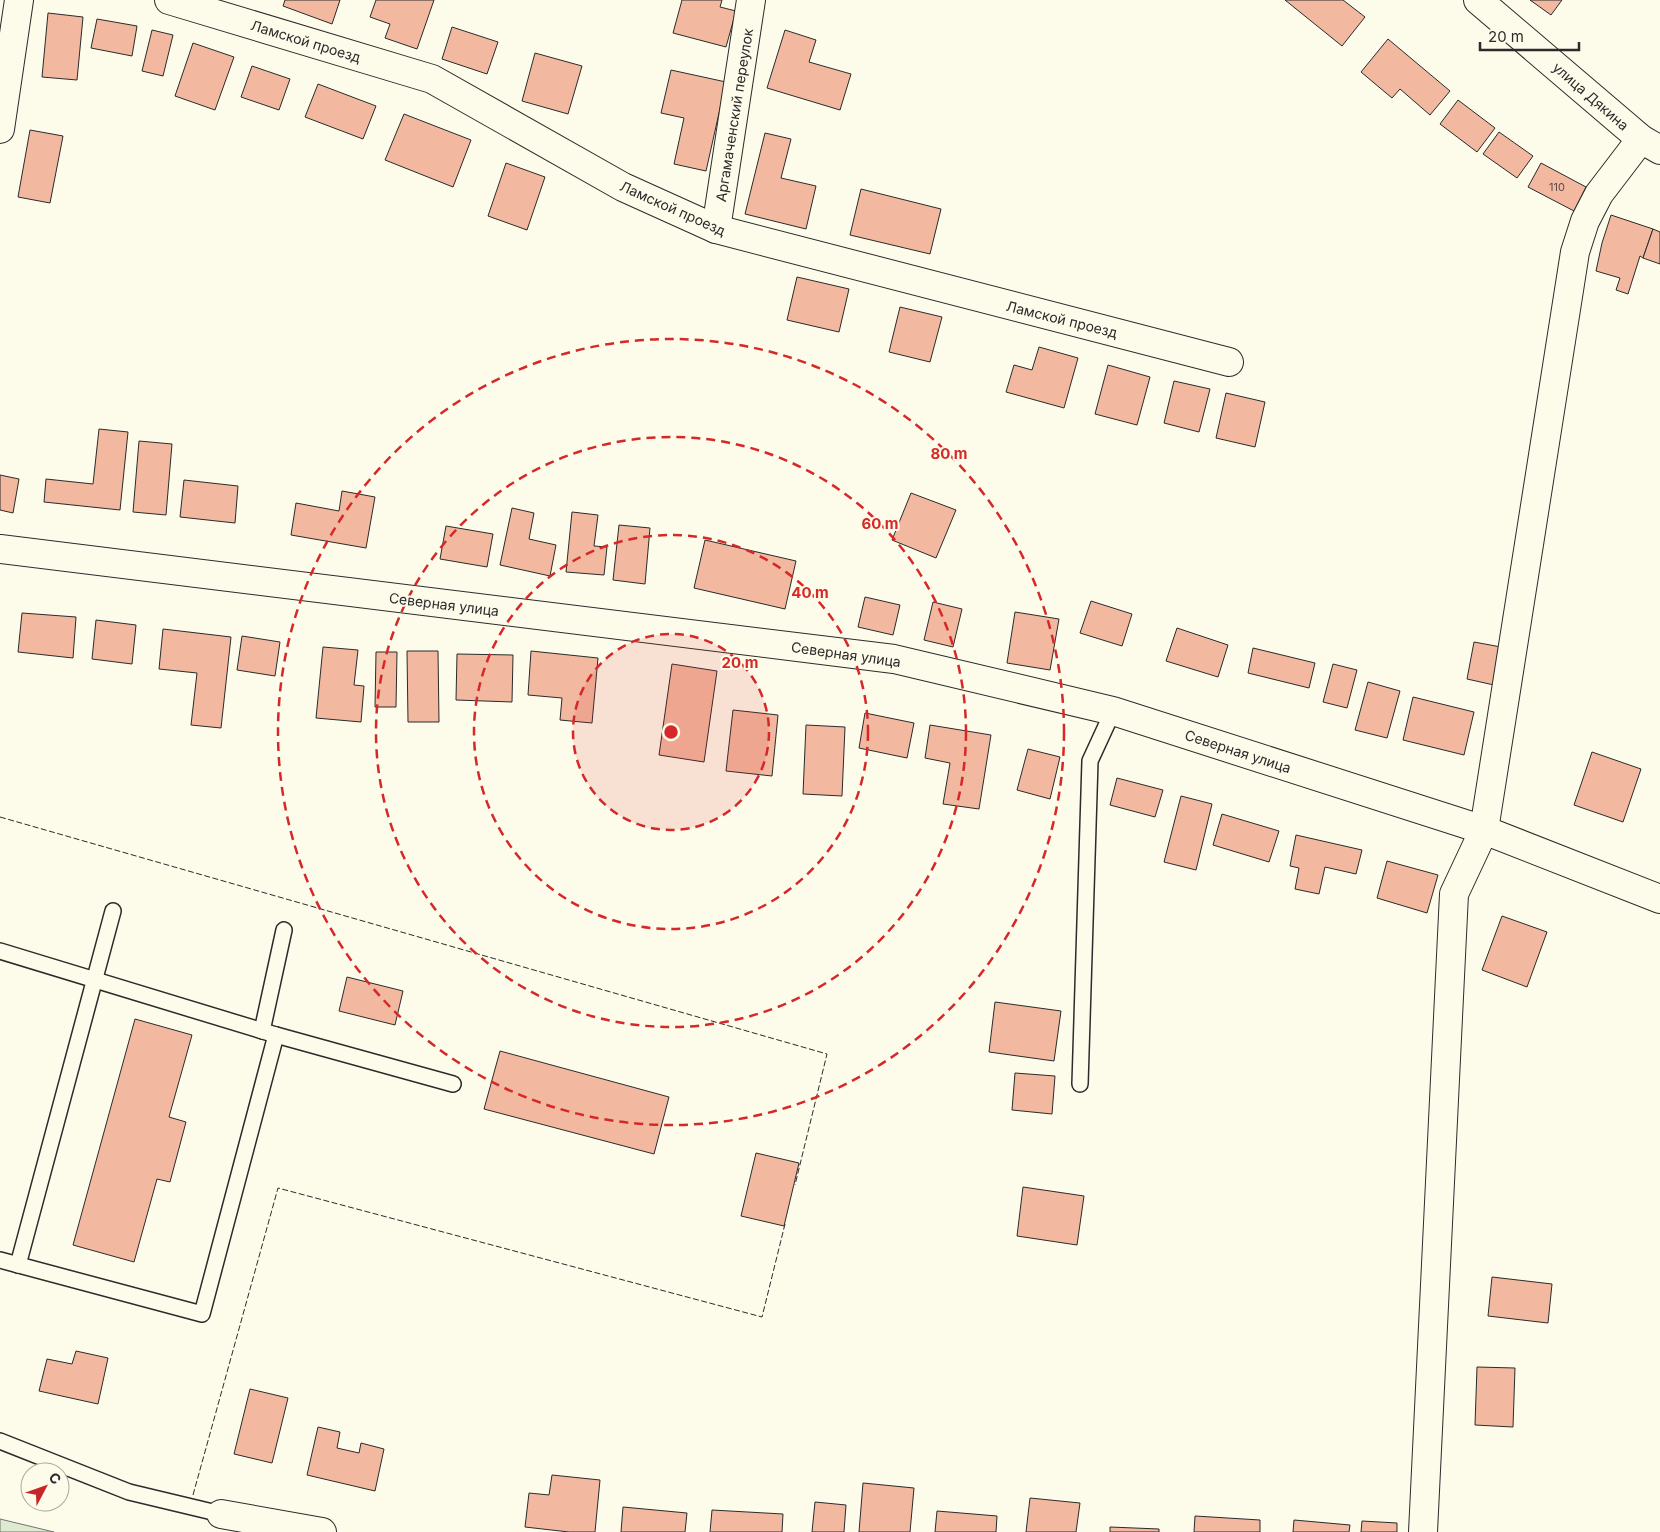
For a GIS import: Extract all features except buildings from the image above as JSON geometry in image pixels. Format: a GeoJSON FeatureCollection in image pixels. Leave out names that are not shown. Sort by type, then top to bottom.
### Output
{"type":"FeatureCollection","features":[{"type":"Feature","properties":{"kind":"street"},"geometry":{"type":"LineString","coordinates":[[0,129],[19,0]]}},
{"type":"Feature","properties":{"kind":"street","name":"Ламской проезд"},"geometry":{"type":"LineString","coordinates":[[169,0],[432,78],[623,187],[716,229],[1229,362]]}},
{"type":"Feature","properties":{"kind":"street","name":"Аргамаченский переулок"},"geometry":{"type":"LineString","coordinates":[[716,229],[751,0]]}},
{"type":"Feature","properties":{"kind":"street","name":"улица Дякина"},"geometry":{"type":"LineString","coordinates":[[1478,0],[1650,145]]}},
{"type":"Feature","properties":{"kind":"street"},"geometry":{"type":"LineString","coordinates":[[1423,1532],[1454,894],[1484,830],[1575,252],[1585,221],[1599,194],[1650,145]]}},
{"type":"Feature","properties":{"kind":"street","name":"Северная улица"},"geometry":{"type":"LineString","coordinates":[[0,549],[894,659],[1113,710],[1484,830],[1660,899]]}},
{"type":"Feature","properties":{"kind":"street"},"geometry":{"type":"LineString","coordinates":[[221,1514],[322,1532]]}},
{"type":"Feature","properties":{"kind":"lane"},"geometry":{"type":"LineString","coordinates":[[1080,1084],[1090,761],[1113,710]]}},
{"type":"Feature","properties":{"kind":"lane"},"geometry":{"type":"LineString","coordinates":[[18,1265],[113,911]]}},
{"type":"Feature","properties":{"kind":"lane"},"geometry":{"type":"LineString","coordinates":[[262,1031],[284,930]]}},
{"type":"Feature","properties":{"kind":"lane"},"geometry":{"type":"LineString","coordinates":[[0,951],[262,1031],[453,1084]]}},
{"type":"Feature","properties":{"kind":"lane"},"geometry":{"type":"LineString","coordinates":[[0,1260],[202,1314],[276,1035]]}},
{"type":"Feature","properties":{"kind":"lane"},"geometry":{"type":"LineString","coordinates":[[0,1441],[129,1492],[221,1514]]}},
{"type":"Feature","properties":{"kind":"green space"},"geometry":{"type":"Polygon","coordinates":[[[0,1519],[54,1532],[0,1532],[0,1519]]]}},
{"type":"Feature","properties":{"kind":"fence"},"geometry":{"type":"LineString","coordinates":[[0,817],[827,1054],[795,1185]]}},
{"type":"Feature","properties":{"kind":"fence"},"geometry":{"type":"LineString","coordinates":[[193,1495],[278,1188],[762,1317],[785,1224]]}}]}
